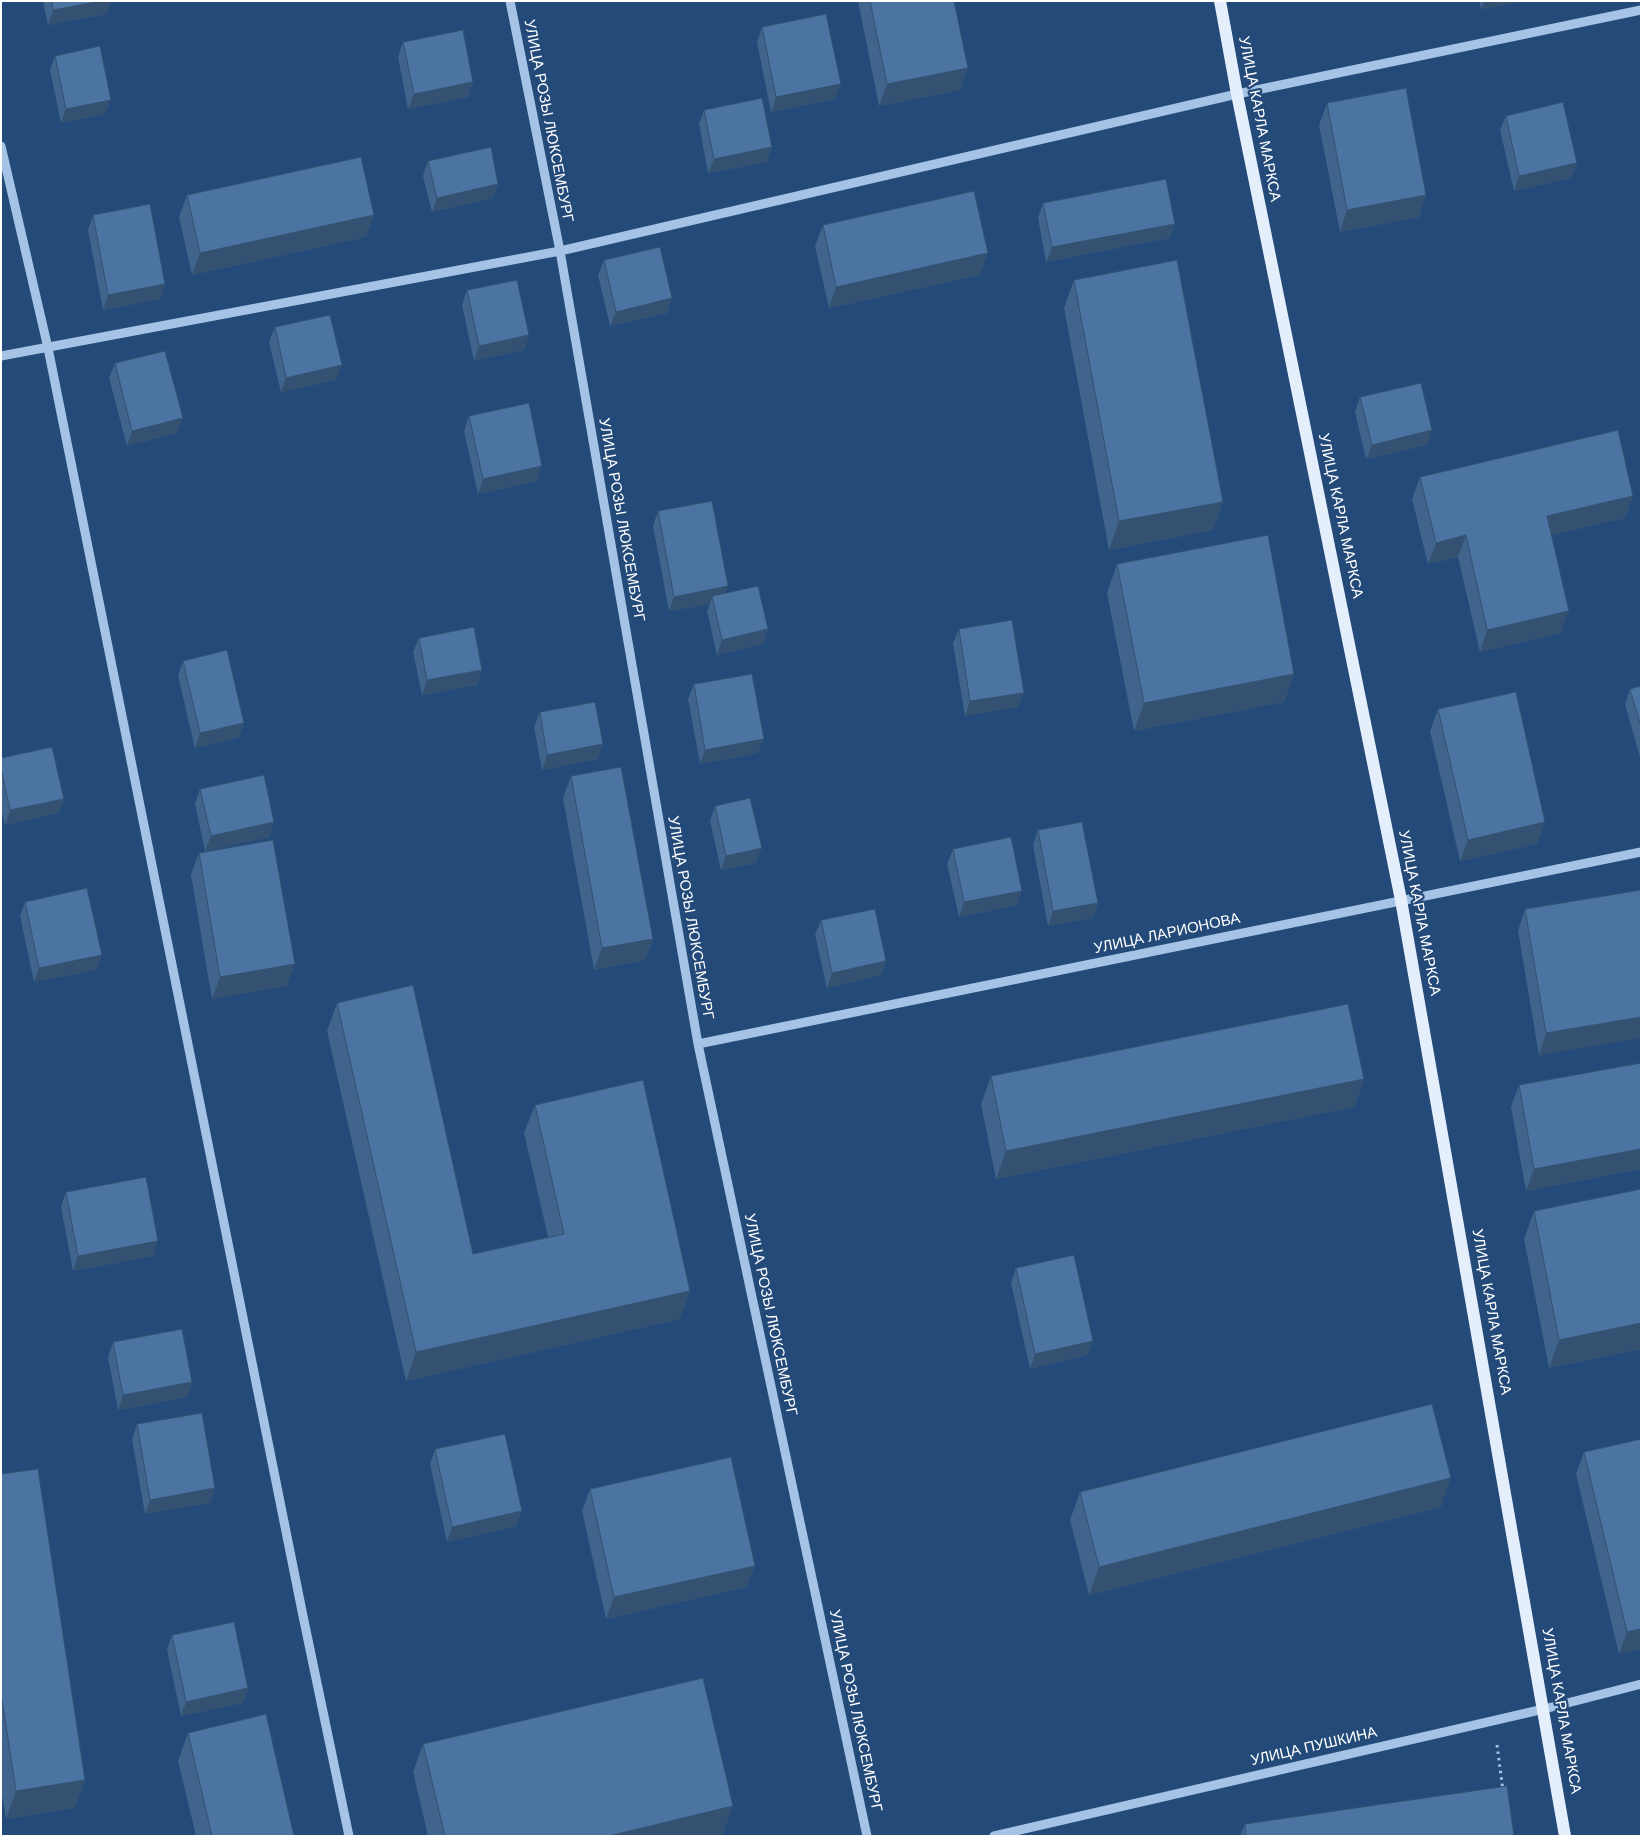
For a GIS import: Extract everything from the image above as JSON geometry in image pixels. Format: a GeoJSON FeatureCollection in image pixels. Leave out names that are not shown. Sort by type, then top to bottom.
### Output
{"type":"FeatureCollection","features":[{"type":"Feature","properties":{"kind":"main road","name":"УЛИЦА КАРЛА МАРКСА"},"geometry":{"type":"LineString","coordinates":[[1220,1],[1237,94],[1401,900],[1565,1836]]}},
{"type":"Feature","properties":{"kind":"street","name":"УЛИЦА РОЗЫ ЛЮКСЕМБУРГ"},"geometry":{"type":"LineString","coordinates":[[510,1],[560,251],[698,1044],[867,1836]]}},
{"type":"Feature","properties":{"kind":"street"},"geometry":{"type":"LineString","coordinates":[[1,356],[560,251],[1237,94],[1641,10]]}},
{"type":"Feature","properties":{"kind":"street"},"geometry":{"type":"LineString","coordinates":[[1,146],[48,348],[349,1836]]}},
{"type":"Feature","properties":{"kind":"street","name":"УЛИЦА ЛАРИОНОВА"},"geometry":{"type":"LineString","coordinates":[[698,1044],[1641,852]]}},
{"type":"Feature","properties":{"kind":"street","name":"УЛИЦА ПУШКИНА"},"geometry":{"type":"LineString","coordinates":[[994,1836],[1641,1684]]}},
{"type":"Feature","properties":{"kind":"path"},"geometry":{"type":"LineString","coordinates":[[1493,1720],[1504,1797]]}},
{"type":"Feature","properties":{"kind":"building"},"geometry":{"type":"Polygon","coordinates":[[[52,1],[101,1],[53,10],[52,1]]]}},
{"type":"Feature","properties":{"kind":"building"},"geometry":{"type":"Polygon","coordinates":[[[870,1],[954,1],[968,68],[887,84],[870,1]]]}},
{"type":"Feature","properties":{"kind":"building"},"geometry":{"type":"Polygon","coordinates":[[[826,14],[841,84],[776,97],[762,27],[826,14]]]}},
{"type":"Feature","properties":{"kind":"building"},"geometry":{"type":"Polygon","coordinates":[[[463,30],[473,82],[414,94],[403,42],[463,30]]]}},
{"type":"Feature","properties":{"kind":"building"},"geometry":{"type":"Polygon","coordinates":[[[100,46],[111,100],[66,109],[55,56],[100,46]]]}},
{"type":"Feature","properties":{"kind":"building"},"geometry":{"type":"Polygon","coordinates":[[[1406,88],[1426,195],[1347,210],[1327,103],[1406,88]]]}},
{"type":"Feature","properties":{"kind":"building"},"geometry":{"type":"Polygon","coordinates":[[[762,98],[772,147],[714,159],[704,110],[762,98]]]}},
{"type":"Feature","properties":{"kind":"building"},"geometry":{"type":"Polygon","coordinates":[[[1563,102],[1577,163],[1519,176],[1506,116],[1563,102]]]}},
{"type":"Feature","properties":{"kind":"building"},"geometry":{"type":"Polygon","coordinates":[[[491,147],[498,184],[437,198],[428,161],[491,147]]]}},
{"type":"Feature","properties":{"kind":"building"},"geometry":{"type":"Polygon","coordinates":[[[361,157],[374,215],[200,253],[187,195],[361,157]]]}},
{"type":"Feature","properties":{"kind":"building"},"geometry":{"type":"Polygon","coordinates":[[[1166,179],[1175,224],[1052,247],[1043,203],[1166,179]]]}},
{"type":"Feature","properties":{"kind":"building"},"geometry":{"type":"Polygon","coordinates":[[[974,191],[988,253],[836,287],[823,225],[974,191]]]}},
{"type":"Feature","properties":{"kind":"building"},"geometry":{"type":"Polygon","coordinates":[[[150,204],[165,284],[108,295],[93,215],[150,204]]]}},
{"type":"Feature","properties":{"kind":"building"},"geometry":{"type":"Polygon","coordinates":[[[660,247],[672,298],[616,312],[604,260],[660,247]]]}},
{"type":"Feature","properties":{"kind":"building"},"geometry":{"type":"Polygon","coordinates":[[[1177,260],[1223,502],[1119,521],[1074,280],[1177,260]]]}},
{"type":"Feature","properties":{"kind":"building"},"geometry":{"type":"Polygon","coordinates":[[[517,280],[529,335],[479,346],[467,290],[517,280]]]}},
{"type":"Feature","properties":{"kind":"building"},"geometry":{"type":"Polygon","coordinates":[[[330,315],[342,365],[286,378],[275,327],[330,315]]]}},
{"type":"Feature","properties":{"kind":"building"},"geometry":{"type":"Polygon","coordinates":[[[165,351],[183,418],[132,431],[115,363],[165,351]]]}},
{"type":"Feature","properties":{"kind":"building"},"geometry":{"type":"Polygon","coordinates":[[[1421,383],[1432,430],[1372,445],[1360,397],[1421,383]]]}},
{"type":"Feature","properties":{"kind":"building"},"geometry":{"type":"Polygon","coordinates":[[[529,403],[542,466],[483,479],[469,416],[529,403]]]}},
{"type":"Feature","properties":{"kind":"building"},"geometry":{"type":"Polygon","coordinates":[[[1618,430],[1633,496],[1547,516],[1569,611],[1487,630],[1466,535],[1436,543],[1420,477],[1618,430]]]}},
{"type":"Feature","properties":{"kind":"building"},"geometry":{"type":"Polygon","coordinates":[[[712,501],[728,586],[674,597],[658,511],[712,501]]]}},
{"type":"Feature","properties":{"kind":"building"},"geometry":{"type":"Polygon","coordinates":[[[1268,535],[1294,674],[1144,703],[1117,564],[1268,535]]]}},
{"type":"Feature","properties":{"kind":"building"},"geometry":{"type":"Polygon","coordinates":[[[758,586],[768,629],[722,640],[712,596],[758,586]]]}},
{"type":"Feature","properties":{"kind":"building"},"geometry":{"type":"Polygon","coordinates":[[[1012,620],[1024,693],[970,701],[959,629],[1012,620]]]}},
{"type":"Feature","properties":{"kind":"building"},"geometry":{"type":"Polygon","coordinates":[[[474,627],[482,670],[427,680],[419,638],[474,627]]]}},
{"type":"Feature","properties":{"kind":"building"},"geometry":{"type":"Polygon","coordinates":[[[227,650],[244,723],[200,733],[183,661],[227,650]]]}},
{"type":"Feature","properties":{"kind":"building"},"geometry":{"type":"Polygon","coordinates":[[[752,674],[764,739],[705,750],[694,684],[752,674]]]}},
{"type":"Feature","properties":{"kind":"building"},"geometry":{"type":"Polygon","coordinates":[[[1641,686],[1641,727],[1630,689],[1641,686]]]}},
{"type":"Feature","properties":{"kind":"building"},"geometry":{"type":"Polygon","coordinates":[[[1516,692],[1545,822],[1468,840],[1438,709],[1516,692]]]}},
{"type":"Feature","properties":{"kind":"building"},"geometry":{"type":"Polygon","coordinates":[[[595,702],[603,744],[547,755],[540,712],[595,702]]]}},
{"type":"Feature","properties":{"kind":"building"},"geometry":{"type":"Polygon","coordinates":[[[52,747],[64,799],[10,810],[1,768],[1,758],[52,747]]]}},
{"type":"Feature","properties":{"kind":"building"},"geometry":{"type":"Polygon","coordinates":[[[621,767],[653,939],[602,948],[571,776],[621,767]]]}},
{"type":"Feature","properties":{"kind":"building"},"geometry":{"type":"Polygon","coordinates":[[[264,775],[274,822],[211,836],[200,789],[264,775]]]}},
{"type":"Feature","properties":{"kind":"building"},"geometry":{"type":"Polygon","coordinates":[[[750,798],[762,848],[726,856],[715,806],[750,798]]]}},
{"type":"Feature","properties":{"kind":"building"},"geometry":{"type":"Polygon","coordinates":[[[1082,822],[1098,903],[1053,911],[1038,830],[1082,822]]]}},
{"type":"Feature","properties":{"kind":"building"},"geometry":{"type":"Polygon","coordinates":[[[1011,837],[1022,891],[964,902],[953,849],[1011,837]]]}},
{"type":"Feature","properties":{"kind":"building"},"geometry":{"type":"Polygon","coordinates":[[[273,840],[295,964],[220,977],[199,853],[273,840]]]}},
{"type":"Feature","properties":{"kind":"building"},"geometry":{"type":"Polygon","coordinates":[[[87,888],[102,955],[39,968],[25,902],[87,888]]]}},
{"type":"Feature","properties":{"kind":"building"},"geometry":{"type":"Polygon","coordinates":[[[1641,890],[1641,1017],[1546,1033],[1525,909],[1641,890]]]}},
{"type":"Feature","properties":{"kind":"building"},"geometry":{"type":"Polygon","coordinates":[[[875,909],[886,961],[832,973],[821,920],[875,909]]]}},
{"type":"Feature","properties":{"kind":"building"},"geometry":{"type":"Polygon","coordinates":[[[413,985],[473,1254],[564,1234],[535,1105],[643,1080],[690,1291],[416,1352],[337,1003],[413,985]]]}},
{"type":"Feature","properties":{"kind":"building"},"geometry":{"type":"Polygon","coordinates":[[[1348,1004],[1364,1079],[1006,1151],[991,1076],[1348,1004]]]}},
{"type":"Feature","properties":{"kind":"building"},"geometry":{"type":"Polygon","coordinates":[[[1641,1063],[1641,1149],[1534,1169],[1519,1085],[1641,1063]]]}},
{"type":"Feature","properties":{"kind":"building"},"geometry":{"type":"Polygon","coordinates":[[[146,1177],[158,1241],[78,1256],[66,1192],[146,1177]]]}},
{"type":"Feature","properties":{"kind":"building"},"geometry":{"type":"Polygon","coordinates":[[[1641,1189],[1641,1323],[1559,1340],[1534,1211],[1641,1189]]]}},
{"type":"Feature","properties":{"kind":"building"},"geometry":{"type":"Polygon","coordinates":[[[1074,1255],[1093,1341],[1035,1354],[1016,1268],[1074,1255]]]}},
{"type":"Feature","properties":{"kind":"building"},"geometry":{"type":"Polygon","coordinates":[[[182,1329],[192,1382],[123,1395],[113,1342],[182,1329]]]}},
{"type":"Feature","properties":{"kind":"building"},"geometry":{"type":"Polygon","coordinates":[[[1432,1404],[1451,1478],[1099,1567],[1080,1492],[1432,1404]]]}},
{"type":"Feature","properties":{"kind":"building"},"geometry":{"type":"Polygon","coordinates":[[[202,1413],[215,1488],[150,1500],[137,1424],[202,1413]]]}},
{"type":"Feature","properties":{"kind":"building"},"geometry":{"type":"Polygon","coordinates":[[[505,1434],[522,1511],[452,1527],[435,1449],[505,1434]]]}},
{"type":"Feature","properties":{"kind":"building"},"geometry":{"type":"Polygon","coordinates":[[[1641,1439],[1641,1629],[1627,1632],[1584,1452],[1641,1439]]]}},
{"type":"Feature","properties":{"kind":"building"},"geometry":{"type":"Polygon","coordinates":[[[731,1457],[755,1566],[614,1597],[590,1489],[731,1457]]]}},
{"type":"Feature","properties":{"kind":"building"},"geometry":{"type":"Polygon","coordinates":[[[38,1469],[85,1780],[16,1791],[1,1693],[1,1474],[38,1469]]]}},
{"type":"Feature","properties":{"kind":"building"},"geometry":{"type":"Polygon","coordinates":[[[234,1622],[248,1688],[186,1702],[172,1635],[234,1622]]]}},
{"type":"Feature","properties":{"kind":"building"},"geometry":{"type":"Polygon","coordinates":[[[703,1678],[733,1806],[609,1836],[445,1836],[423,1744],[703,1678]]]}},
{"type":"Feature","properties":{"kind":"building"},"geometry":{"type":"Polygon","coordinates":[[[266,1714],[294,1836],[212,1836],[188,1733],[266,1714]]]}},
{"type":"Feature","properties":{"kind":"building"},"geometry":{"type":"Polygon","coordinates":[[[1507,1786],[1514,1836],[1246,1836],[1245,1824],[1507,1786]]]}}]}
